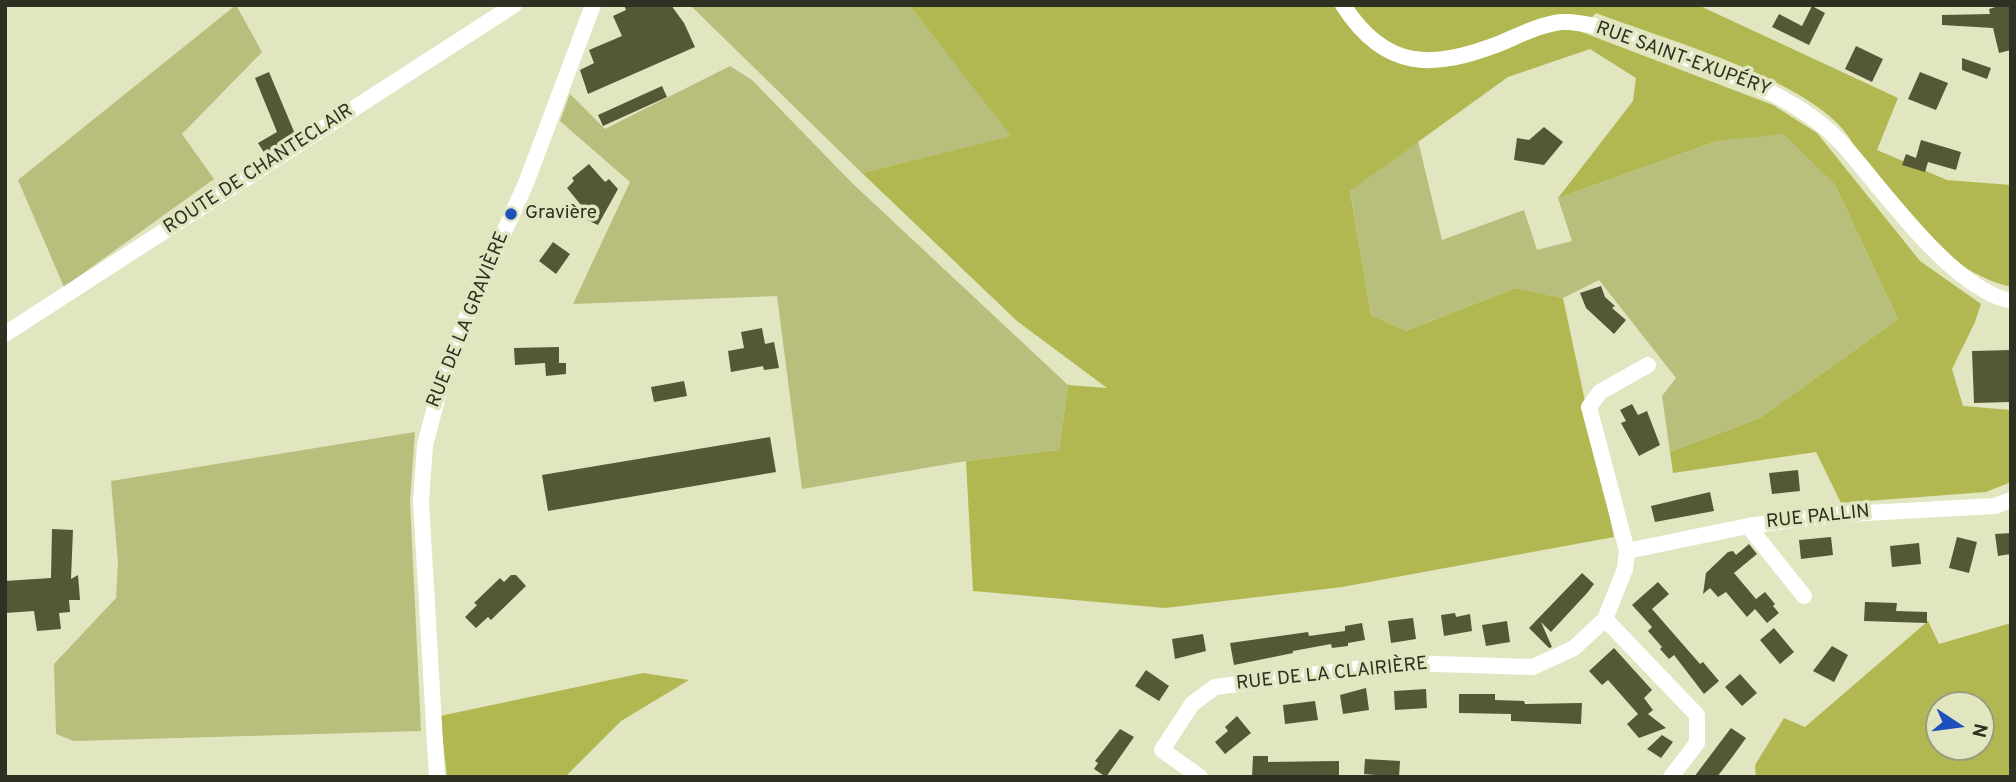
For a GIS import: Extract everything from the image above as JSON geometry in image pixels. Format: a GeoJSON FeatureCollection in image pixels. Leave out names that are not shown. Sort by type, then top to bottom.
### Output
{"type":"FeatureCollection","features":[{"type":"Feature","properties":{"kind":"street","name":"ROUTE DE CHANTECLAIR"},"geometry":{"type":"LineString","coordinates":[[5,334],[514,5]]}},
{"type":"Feature","properties":{"kind":"street","name":"RUE DE LA GRAVIÈRE"},"geometry":{"type":"LineString","coordinates":[[437,777],[421,501],[425,444],[438,394],[466,319],[546,135],[593,5]]}},
{"type":"Feature","properties":{"kind":"street","name":"RUE SAINT-EXUPÉRY"},"geometry":{"type":"LineString","coordinates":[[1343,5],[1356,25],[1391,52],[1410,60],[1438,62],[1461,58],[1532,30],[1561,22],[1581,23],[1609,29],[1775,93],[1822,124],[1941,257],[1981,289],[2011,301]]}},
{"type":"Feature","properties":{"kind":"street"},"geometry":{"type":"LineString","coordinates":[[1627,551],[1589,407],[1600,392],[1648,365]]}},
{"type":"Feature","properties":{"kind":"street","name":"RUE PALLIN"},"geometry":{"type":"LineString","coordinates":[[1627,551],[1748,526],[1829,515],[1995,506],[2011,500]]}},
{"type":"Feature","properties":{"kind":"street"},"geometry":{"type":"LineString","coordinates":[[1748,526],[1804,596]]}},
{"type":"Feature","properties":{"kind":"street","name":"RUE DE LA CLAIRIÈRE"},"geometry":{"type":"LineString","coordinates":[[1200,777],[1162,750],[1192,704],[1215,687],[1404,663],[1533,667],[1574,648],[1605,619],[1625,569],[1627,551]]}},
{"type":"Feature","properties":{"kind":"street"},"geometry":{"type":"LineString","coordinates":[[1605,619],[1697,716],[1697,743],[1671,777]]}},
{"type":"Feature","properties":{"kind":"green space"},"geometry":{"type":"Polygon","coordinates":[[[236,5],[262,52],[182,134],[214,179],[64,287],[18,180],[236,5]]]}},
{"type":"Feature","properties":{"kind":"green space"},"geometry":{"type":"Polygon","coordinates":[[[690,5],[909,5],[1012,136],[862,173],[690,5]]]}},
{"type":"Feature","properties":{"kind":"green space"},"geometry":{"type":"Polygon","coordinates":[[[909,5],[1698,5],[1898,98],[1877,150],[1947,180],[2011,185],[2011,287],[1992,281],[1954,261],[1920,233],[1878,185],[1843,129],[1815,105],[1788,88],[1723,59],[1596,13],[1579,31],[1773,105],[1817,133],[1920,261],[1981,304],[1952,369],[1963,406],[2011,410],[2011,482],[1986,492],[1841,503],[1816,452],[1673,473],[1670,452],[1760,418],[1898,319],[1835,185],[1784,134],[1717,141],[1558,198],[1633,101],[1636,78],[1590,49],[1508,77],[1350,191],[1371,315],[1406,331],[1515,288],[1563,298],[1614,537],[1342,587],[1165,608],[973,591],[966,461],[1059,450],[1068,385],[1107,388],[1017,321],[862,173],[1011,136],[909,5]]]}},
{"type":"Feature","properties":{"kind":"green space"},"geometry":{"type":"Polygon","coordinates":[[[730,66],[752,80],[852,183],[1068,385],[1059,450],[966,461],[802,489],[777,296],[573,304],[630,182],[560,121],[570,94],[605,129],[730,66]]]}},
{"type":"Feature","properties":{"kind":"green space"},"geometry":{"type":"Polygon","coordinates":[[[1784,133],[1835,185],[1898,319],[1760,418],[1670,452],[1662,396],[1676,378],[1599,280],[1563,298],[1515,288],[1406,331],[1371,315],[1350,190],[1418,141],[1442,240],[1524,210],[1537,250],[1572,241],[1558,198],[1717,141],[1784,133]]]}},
{"type":"Feature","properties":{"kind":"green space"},"geometry":{"type":"Polygon","coordinates":[[[415,432],[410,501],[421,731],[74,741],[56,734],[54,664],[116,598],[118,562],[111,481],[415,432]]]}},
{"type":"Feature","properties":{"kind":"green space"},"geometry":{"type":"Polygon","coordinates":[[[1928,621],[1939,644],[2011,623],[2011,777],[1756,777],[1755,765],[1784,718],[1805,727],[1928,621]]]}},
{"type":"Feature","properties":{"kind":"green space"},"geometry":{"type":"Polygon","coordinates":[[[643,673],[689,680],[621,721],[565,777],[447,777],[440,716],[643,673]]]}},
{"type":"Feature","properties":{"kind":"building"},"geometry":{"type":"Polygon","coordinates":[[[624,5],[671,5],[684,23],[695,47],[588,94],[580,70],[594,63],[589,50],[622,36],[613,16],[626,10],[624,5]]]}},
{"type":"Feature","properties":{"kind":"building"},"geometry":{"type":"Polygon","coordinates":[[[2011,5],[2011,50],[1999,53],[1993,28],[1942,25],[1942,15],[1990,14],[1989,9],[2011,5]]]}},
{"type":"Feature","properties":{"kind":"building"},"geometry":{"type":"Polygon","coordinates":[[[1812,6],[1825,13],[1809,45],[1772,27],[1779,14],[1802,26],[1812,6]]]}},
{"type":"Feature","properties":{"kind":"building"},"geometry":{"type":"Polygon","coordinates":[[[1856,46],[1883,59],[1872,82],[1845,69],[1856,46]]]}},
{"type":"Feature","properties":{"kind":"building"},"geometry":{"type":"Polygon","coordinates":[[[1962,58],[1991,68],[1987,79],[1962,70],[1962,58]]]}},
{"type":"Feature","properties":{"kind":"building"},"geometry":{"type":"Polygon","coordinates":[[[269,72],[295,134],[265,154],[258,143],[277,132],[255,78],[269,72]]]}},
{"type":"Feature","properties":{"kind":"building"},"geometry":{"type":"Polygon","coordinates":[[[1920,72],[1948,83],[1936,110],[1908,99],[1920,72]]]}},
{"type":"Feature","properties":{"kind":"building"},"geometry":{"type":"Polygon","coordinates":[[[662,86],[667,97],[603,126],[598,115],[662,86]]]}},
{"type":"Feature","properties":{"kind":"building"},"geometry":{"type":"Polygon","coordinates":[[[1544,127],[1563,142],[1544,165],[1514,160],[1517,138],[1529,140],[1544,127]]]}},
{"type":"Feature","properties":{"kind":"building"},"geometry":{"type":"Polygon","coordinates":[[[1921,140],[1961,152],[1956,170],[1928,162],[1925,172],[1902,165],[1906,154],[1916,158],[1921,140]]]}},
{"type":"Feature","properties":{"kind":"building"},"geometry":{"type":"Polygon","coordinates":[[[589,164],[605,182],[609,179],[618,189],[598,225],[587,220],[591,212],[585,210],[567,188],[574,181],[572,178],[589,164]]]}},
{"type":"Feature","properties":{"kind":"building"},"geometry":{"type":"Polygon","coordinates":[[[553,242],[570,254],[556,274],[539,261],[553,242]]]}},
{"type":"Feature","properties":{"kind":"building"},"geometry":{"type":"Polygon","coordinates":[[[1601,286],[1605,297],[1615,306],[1612,308],[1626,320],[1614,334],[1586,308],[1580,293],[1601,286]]]}},
{"type":"Feature","properties":{"kind":"building"},"geometry":{"type":"Polygon","coordinates":[[[762,328],[765,344],[774,342],[779,368],[764,370],[763,366],[731,372],[728,351],[744,348],[741,332],[762,328]]]}},
{"type":"Feature","properties":{"kind":"building"},"geometry":{"type":"Polygon","coordinates":[[[559,347],[559,363],[566,363],[566,374],[546,376],[545,363],[515,365],[514,348],[559,347]]]}},
{"type":"Feature","properties":{"kind":"building"},"geometry":{"type":"Polygon","coordinates":[[[2011,350],[2011,402],[1974,403],[1972,351],[2011,350]]]}},
{"type":"Feature","properties":{"kind":"building"},"geometry":{"type":"Polygon","coordinates":[[[684,381],[687,396],[654,402],[651,387],[684,381]]]}},
{"type":"Feature","properties":{"kind":"building"},"geometry":{"type":"Polygon","coordinates":[[[1632,404],[1638,415],[1647,411],[1660,445],[1639,456],[1621,423],[1626,421],[1620,410],[1632,404]]]}},
{"type":"Feature","properties":{"kind":"building"},"geometry":{"type":"Polygon","coordinates":[[[770,437],[776,472],[548,511],[542,475],[770,437]]]}},
{"type":"Feature","properties":{"kind":"building"},"geometry":{"type":"Polygon","coordinates":[[[1798,470],[1800,491],[1772,494],[1769,473],[1798,470]]]}},
{"type":"Feature","properties":{"kind":"building"},"geometry":{"type":"Polygon","coordinates":[[[1710,492],[1714,511],[1655,522],[1651,506],[1710,492]]]}},
{"type":"Feature","properties":{"kind":"building"},"geometry":{"type":"Polygon","coordinates":[[[52,529],[73,530],[71,579],[78,575],[80,600],[69,600],[70,612],[59,613],[61,629],[37,631],[34,611],[5,613],[5,581],[51,578],[52,529]]]}},
{"type":"Feature","properties":{"kind":"building"},"geometry":{"type":"Polygon","coordinates":[[[2011,533],[2011,554],[1998,556],[1995,534],[2011,533]]]}},
{"type":"Feature","properties":{"kind":"building"},"geometry":{"type":"Polygon","coordinates":[[[1831,537],[1833,555],[1801,559],[1799,540],[1831,537]]]}},
{"type":"Feature","properties":{"kind":"building"},"geometry":{"type":"Polygon","coordinates":[[[1957,537],[1977,542],[1969,573],[1949,568],[1957,537]]]}},
{"type":"Feature","properties":{"kind":"building"},"geometry":{"type":"Polygon","coordinates":[[[1919,543],[1921,564],[1892,567],[1890,546],[1919,543]]]}},
{"type":"Feature","properties":{"kind":"building"},"geometry":{"type":"Polygon","coordinates":[[[1749,544],[1757,554],[1734,573],[1756,599],[1765,592],[1775,604],[1773,606],[1779,613],[1767,623],[1755,609],[1747,617],[1726,592],[1718,597],[1710,588],[1703,594],[1706,573],[1728,552],[1733,551],[1736,555],[1749,544]]]}},
{"type":"Feature","properties":{"kind":"building"},"geometry":{"type":"Polygon","coordinates":[[[1582,573],[1594,584],[1588,592],[1551,632],[1541,622],[1552,647],[1549,648],[1529,628],[1582,573]]]}},
{"type":"Feature","properties":{"kind":"building"},"geometry":{"type":"Polygon","coordinates":[[[511,575],[516,575],[526,586],[491,620],[488,617],[476,628],[465,617],[477,605],[474,603],[500,578],[504,582],[511,575]]]}},
{"type":"Feature","properties":{"kind":"building"},"geometry":{"type":"Polygon","coordinates":[[[1658,582],[1669,594],[1652,609],[1700,664],[1703,662],[1719,681],[1704,694],[1674,655],[1669,659],[1660,649],[1662,647],[1648,631],[1652,627],[1632,605],[1658,582]]]}},
{"type":"Feature","properties":{"kind":"building"},"geometry":{"type":"Polygon","coordinates":[[[1865,602],[1897,603],[1896,611],[1927,612],[1927,623],[1864,621],[1865,602]]]}},
{"type":"Feature","properties":{"kind":"building"},"geometry":{"type":"Polygon","coordinates":[[[1455,613],[1456,617],[1470,614],[1472,631],[1444,636],[1441,615],[1455,613]]]}},
{"type":"Feature","properties":{"kind":"building"},"geometry":{"type":"Polygon","coordinates":[[[1413,618],[1416,639],[1391,643],[1388,621],[1413,618]]]}},
{"type":"Feature","properties":{"kind":"building"},"geometry":{"type":"Polygon","coordinates":[[[1507,621],[1510,642],[1486,646],[1482,625],[1507,621]]]}},
{"type":"Feature","properties":{"kind":"building"},"geometry":{"type":"Polygon","coordinates":[[[1362,623],[1365,640],[1348,643],[1348,646],[1332,648],[1331,644],[1234,665],[1230,643],[1308,632],[1309,636],[1345,631],[1345,626],[1362,623]]]}},
{"type":"Feature","properties":{"kind":"building"},"geometry":{"type":"Polygon","coordinates":[[[1774,628],[1794,652],[1780,664],[1760,640],[1774,628]]]}},
{"type":"Feature","properties":{"kind":"building"},"geometry":{"type":"Polygon","coordinates":[[[1203,634],[1206,651],[1175,659],[1172,639],[1203,634]]]}},
{"type":"Feature","properties":{"kind":"building"},"geometry":{"type":"Polygon","coordinates":[[[1832,646],[1848,655],[1834,682],[1813,671],[1832,646]]]}},
{"type":"Feature","properties":{"kind":"building"},"geometry":{"type":"Polygon","coordinates":[[[1614,648],[1652,690],[1644,698],[1653,710],[1648,714],[1666,728],[1639,738],[1627,724],[1638,714],[1608,680],[1602,685],[1589,671],[1614,648]]]}},
{"type":"Feature","properties":{"kind":"building"},"geometry":{"type":"Polygon","coordinates":[[[1146,670],[1169,686],[1159,701],[1135,686],[1146,670]]]}},
{"type":"Feature","properties":{"kind":"building"},"geometry":{"type":"Polygon","coordinates":[[[1740,674],[1757,693],[1742,706],[1725,687],[1740,674]]]}},
{"type":"Feature","properties":{"kind":"building"},"geometry":{"type":"Polygon","coordinates":[[[1366,688],[1369,710],[1343,714],[1340,695],[1366,688]]]}},
{"type":"Feature","properties":{"kind":"building"},"geometry":{"type":"Polygon","coordinates":[[[1426,689],[1427,708],[1395,710],[1394,691],[1426,689]]]}},
{"type":"Feature","properties":{"kind":"building"},"geometry":{"type":"Polygon","coordinates":[[[1459,694],[1495,694],[1495,700],[1524,701],[1525,704],[1582,703],[1581,724],[1511,721],[1511,714],[1459,713],[1459,694]]]}},
{"type":"Feature","properties":{"kind":"building"},"geometry":{"type":"Polygon","coordinates":[[[1315,701],[1318,720],[1285,724],[1283,705],[1315,701]]]}},
{"type":"Feature","properties":{"kind":"building"},"geometry":{"type":"Polygon","coordinates":[[[1237,716],[1251,733],[1225,754],[1215,742],[1228,731],[1225,727],[1237,716]]]}},
{"type":"Feature","properties":{"kind":"building"},"geometry":{"type":"Polygon","coordinates":[[[1731,728],[1746,738],[1733,756],[1717,777],[1694,777],[1731,728]]]}},
{"type":"Feature","properties":{"kind":"building"},"geometry":{"type":"Polygon","coordinates":[[[1120,729],[1134,737],[1106,777],[1094,769],[1098,763],[1095,761],[1120,729]]]}},
{"type":"Feature","properties":{"kind":"building"},"geometry":{"type":"Polygon","coordinates":[[[1662,735],[1673,742],[1661,758],[1647,749],[1662,735]]]}},
{"type":"Feature","properties":{"kind":"building"},"geometry":{"type":"Polygon","coordinates":[[[1253,756],[1268,756],[1268,762],[1339,761],[1339,777],[1252,777],[1253,756]]]}},
{"type":"Feature","properties":{"kind":"building"},"geometry":{"type":"Polygon","coordinates":[[[1365,759],[1400,761],[1399,777],[1364,774],[1365,759]]]}},
{"type":"Feature","properties":{"kind":"place","name":"Gravière"},"geometry":{"type":"Point","coordinates":[511,214]}}]}
